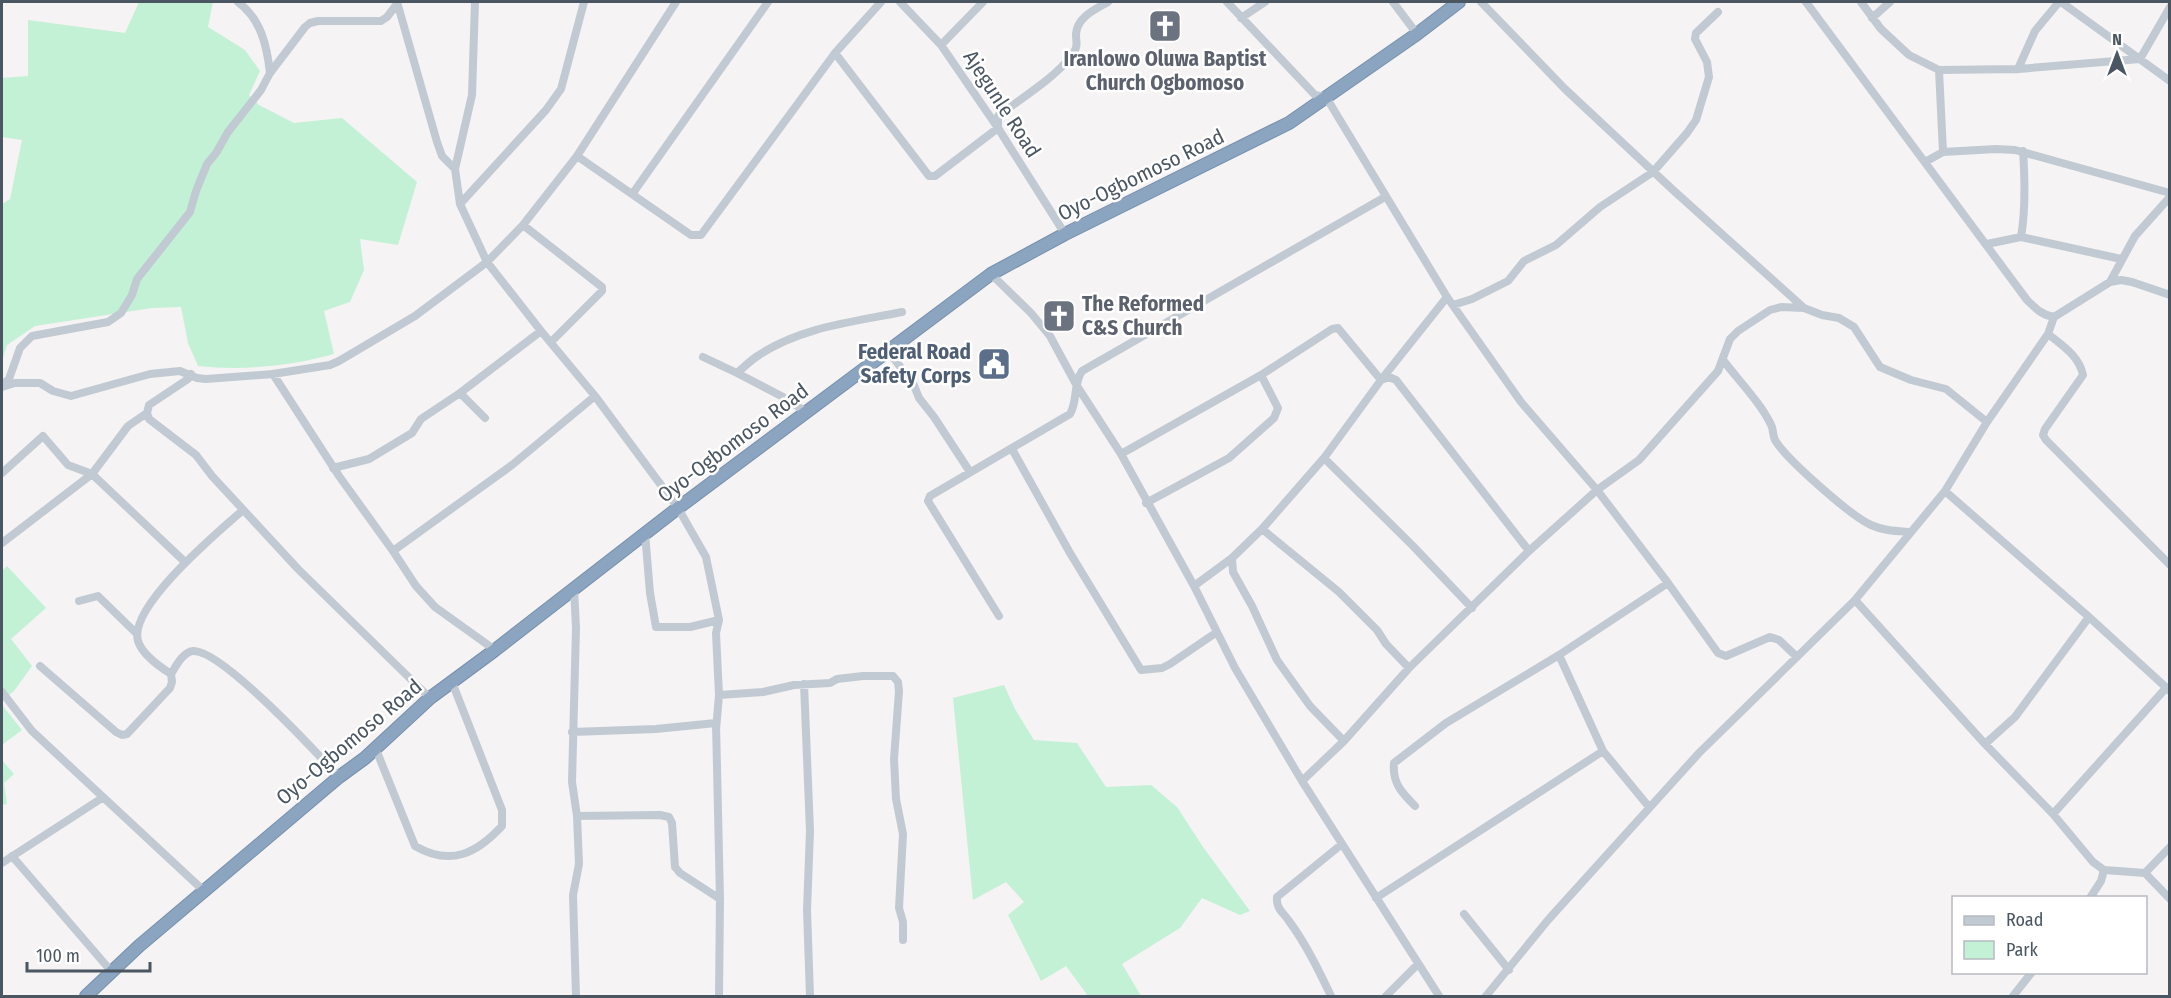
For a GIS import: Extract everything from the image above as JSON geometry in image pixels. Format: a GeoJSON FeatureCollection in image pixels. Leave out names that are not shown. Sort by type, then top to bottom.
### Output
{"type":"FeatureCollection","features":[{"type":"Feature","properties":{"kind":"highway","name":"Oyo-Ogbomoso Road"},"geometry":{"type":"LineString","coordinates":[[86,996],[111,971],[204,891],[339,777],[365,758],[430,698],[678,508],[991,274],[1065,234],[1266,135],[1326,97],[1459,2]]}},
{"type":"Feature","properties":{"kind":"street"},"geometry":{"type":"LineString","coordinates":[[238,2],[247,8],[255,19],[263,37],[270,73]]}},
{"type":"Feature","properties":{"kind":"street"},"geometry":{"type":"LineString","coordinates":[[475,2],[472,95],[455,169],[460,204],[487,262],[540,331],[595,396],[678,508],[706,557],[719,620],[716,633],[719,695],[716,730]]}},
{"type":"Feature","properties":{"kind":"street"},"geometry":{"type":"LineString","coordinates":[[460,204],[546,110],[561,89],[584,2]]}},
{"type":"Feature","properties":{"kind":"street"},"geometry":{"type":"LineString","coordinates":[[2,386],[15,383],[40,383],[53,391],[71,396],[150,374],[180,371],[197,378],[273,374],[330,365],[339,361],[415,316],[487,262],[523,225],[577,156],[676,2]]}},
{"type":"Feature","properties":{"kind":"street"},"geometry":{"type":"LineString","coordinates":[[633,193],[768,2]]}},
{"type":"Feature","properties":{"kind":"street"},"geometry":{"type":"LineString","coordinates":[[577,156],[691,235],[701,235],[835,53],[881,2]]}},
{"type":"Feature","properties":{"kind":"street","name":"Ajegunle Road"},"geometry":{"type":"LineString","coordinates":[[900,2],[942,45],[1065,234]]}},
{"type":"Feature","properties":{"kind":"street"},"geometry":{"type":"LineString","coordinates":[[942,45],[983,2]]}},
{"type":"Feature","properties":{"kind":"street"},"geometry":{"type":"LineString","coordinates":[[835,53],[929,176],[935,176],[998,128],[998,116],[1063,66],[1078,44],[1076,33],[1080,23],[1086,16],[1108,2]]}},
{"type":"Feature","properties":{"kind":"street"},"geometry":{"type":"LineString","coordinates":[[1227,2],[1315,95],[1326,97],[1447,297],[1521,402],[1597,490],[1718,653],[1726,656],[1770,637],[1779,640],[1797,657]]}},
{"type":"Feature","properties":{"kind":"street"},"geometry":{"type":"LineString","coordinates":[[1241,18],[1265,2]]}},
{"type":"Feature","properties":{"kind":"street"},"geometry":{"type":"LineString","coordinates":[[1393,2],[1417,34]]}},
{"type":"Feature","properties":{"kind":"street"},"geometry":{"type":"LineString","coordinates":[[1481,2],[1565,88],[1653,172],[1804,308]]}},
{"type":"Feature","properties":{"kind":"street"},"geometry":{"type":"LineString","coordinates":[[1806,2],[2027,300],[2045,315],[2054,317]]}},
{"type":"Feature","properties":{"kind":"street"},"geometry":{"type":"LineString","coordinates":[[1861,2],[1872,18],[1909,55],[1939,70],[2018,69],[2140,59]]}},
{"type":"Feature","properties":{"kind":"street"},"geometry":{"type":"LineString","coordinates":[[1872,18],[1890,2]]}},
{"type":"Feature","properties":{"kind":"street"},"geometry":{"type":"LineString","coordinates":[[2018,69],[2035,31],[2060,2],[2169,81]]}},
{"type":"Feature","properties":{"kind":"street"},"geometry":{"type":"LineString","coordinates":[[2,386],[9,379],[20,348],[32,336],[108,322],[121,313],[132,295],[137,279],[190,212],[207,164],[304,27],[318,21],[381,21],[387,17],[397,3]]}},
{"type":"Feature","properties":{"kind":"street"},"geometry":{"type":"LineString","coordinates":[[397,3],[437,142],[442,156],[455,169]]}},
{"type":"Feature","properties":{"kind":"street"},"geometry":{"type":"LineString","coordinates":[[2140,59],[2169,7]]}},
{"type":"Feature","properties":{"kind":"street"},"geometry":{"type":"LineString","coordinates":[[1453,305],[1508,281],[1524,261],[1556,245],[1600,207],[1653,172],[1687,134],[1696,120],[1710,71],[1695,39],[1696,33],[1718,12]]}},
{"type":"Feature","properties":{"kind":"street"},"geometry":{"type":"LineString","coordinates":[[1939,70],[1943,152]]}},
{"type":"Feature","properties":{"kind":"street"},"geometry":{"type":"LineString","coordinates":[[1925,162],[1943,152],[1996,149],[2023,151],[2169,195],[2135,236],[2110,282]]}},
{"type":"Feature","properties":{"kind":"street"},"geometry":{"type":"LineString","coordinates":[[2021,237],[2025,214],[2023,151]]}},
{"type":"Feature","properties":{"kind":"street"},"geometry":{"type":"LineString","coordinates":[[999,616],[928,501],[930,496],[1070,414],[1075,406],[1078,378],[1082,371],[1385,197]]}},
{"type":"Feature","properties":{"kind":"street"},"geometry":{"type":"LineString","coordinates":[[523,225],[602,287],[602,291],[551,342]]}},
{"type":"Feature","properties":{"kind":"street"},"geometry":{"type":"LineString","coordinates":[[1987,244],[2021,237],[2121,259]]}},
{"type":"Feature","properties":{"kind":"street"},"geometry":{"type":"LineString","coordinates":[[991,274],[1031,313],[1050,336],[1077,386],[1121,454],[1146,503],[1194,586],[1235,668],[1302,781],[1439,996]]}},
{"type":"Feature","properties":{"kind":"street"},"geometry":{"type":"LineString","coordinates":[[1486,996],[1548,920],[1699,753],[1855,600],[1945,491],[1987,422],[2048,334],[2054,317],[2110,282],[2121,280],[2132,282],[2169,295]]}},
{"type":"Feature","properties":{"kind":"street"},"geometry":{"type":"LineString","coordinates":[[1194,586],[1232,558],[1262,530],[1324,458],[1381,380],[1447,297]]}},
{"type":"Feature","properties":{"kind":"street"},"geometry":{"type":"LineString","coordinates":[[1302,781],[1344,741],[1409,668],[1529,551],[1597,490],[1639,460],[1718,371],[1730,339],[1760,314],[1781,307],[1804,308],[1839,318],[1854,327],[1880,367],[1911,380],[1946,389],[1987,422]]}},
{"type":"Feature","properties":{"kind":"street"},"geometry":{"type":"LineString","coordinates":[[737,373],[758,355],[785,340],[825,326],[902,312]]}},
{"type":"Feature","properties":{"kind":"street"},"geometry":{"type":"LineString","coordinates":[[1121,454],[1261,375],[1332,329],[1338,328],[1381,380]]}},
{"type":"Feature","properties":{"kind":"street"},"geometry":{"type":"LineString","coordinates":[[333,468],[369,459],[412,434],[421,419],[460,393],[540,331]]}},
{"type":"Feature","properties":{"kind":"street"},"geometry":{"type":"LineString","coordinates":[[2048,334],[2077,358],[2083,375],[2043,435],[2169,565]]}},
{"type":"Feature","properties":{"kind":"street"},"geometry":{"type":"LineString","coordinates":[[888,351],[913,383],[919,398],[970,472]]}},
{"type":"Feature","properties":{"kind":"street"},"geometry":{"type":"LineString","coordinates":[[703,357],[785,398],[806,412]]}},
{"type":"Feature","properties":{"kind":"street"},"geometry":{"type":"LineString","coordinates":[[1723,360],[1764,414],[1772,427],[1775,440],[1823,488],[1871,525],[1886,530],[1911,532]]}},
{"type":"Feature","properties":{"kind":"street"},"geometry":{"type":"LineString","coordinates":[[190,374],[181,384],[149,405],[147,413],[149,419],[196,455],[212,476],[298,569],[430,698]]}},
{"type":"Feature","properties":{"kind":"street"},"geometry":{"type":"LineString","coordinates":[[273,374],[333,468],[393,550],[416,586],[435,607],[495,650]]}},
{"type":"Feature","properties":{"kind":"street"},"geometry":{"type":"LineString","coordinates":[[1146,503],[1229,458],[1274,418],[1278,408],[1261,375]]}},
{"type":"Feature","properties":{"kind":"street"},"geometry":{"type":"LineString","coordinates":[[1381,380],[1389,377],[1396,380],[1529,551]]}},
{"type":"Feature","properties":{"kind":"street"},"geometry":{"type":"LineString","coordinates":[[460,393],[485,418]]}},
{"type":"Feature","properties":{"kind":"street"},"geometry":{"type":"LineString","coordinates":[[393,550],[512,465],[595,396]]}},
{"type":"Feature","properties":{"kind":"street"},"geometry":{"type":"LineString","coordinates":[[2,541],[92,474],[128,426],[147,413]]}},
{"type":"Feature","properties":{"kind":"street"},"geometry":{"type":"LineString","coordinates":[[2,473],[44,436],[68,465],[92,474],[185,561]]}},
{"type":"Feature","properties":{"kind":"street"},"geometry":{"type":"LineString","coordinates":[[1012,449],[1070,553],[1141,670],[1162,668],[1217,632]]}},
{"type":"Feature","properties":{"kind":"street"},"geometry":{"type":"LineString","coordinates":[[1324,458],[1472,608]]}},
{"type":"Feature","properties":{"kind":"street"},"geometry":{"type":"LineString","coordinates":[[1945,491],[2168,689],[2053,814]]}},
{"type":"Feature","properties":{"kind":"street"},"geometry":{"type":"LineString","coordinates":[[40,666],[116,732],[122,735],[127,734],[170,688],[172,682],[171,674],[138,643],[137,634],[143,613],[185,561],[243,510]]}},
{"type":"Feature","properties":{"kind":"street"},"geometry":{"type":"LineString","coordinates":[[1262,530],[1339,592],[1377,630],[1386,644],[1409,668]]}},
{"type":"Feature","properties":{"kind":"street"},"geometry":{"type":"LineString","coordinates":[[645,533],[650,593],[656,627],[690,627],[719,620]]}},
{"type":"Feature","properties":{"kind":"street"},"geometry":{"type":"LineString","coordinates":[[1232,558],[1233,572],[1277,660],[1310,706],[1344,741]]}},
{"type":"Feature","properties":{"kind":"street"},"geometry":{"type":"LineString","coordinates":[[1415,806],[1401,792],[1393,775],[1394,763],[1446,723],[1559,655],[1668,583]]}},
{"type":"Feature","properties":{"kind":"street"},"geometry":{"type":"LineString","coordinates":[[574,588],[576,628],[572,782],[577,816],[579,864],[573,894],[576,996]]}},
{"type":"Feature","properties":{"kind":"street"},"geometry":{"type":"LineString","coordinates":[[79,601],[98,596],[137,634]]}},
{"type":"Feature","properties":{"kind":"street"},"geometry":{"type":"LineString","coordinates":[[1855,600],[1985,744],[2053,814],[2093,862],[2104,870],[2145,873],[2169,899]]}},
{"type":"Feature","properties":{"kind":"street"},"geometry":{"type":"LineString","coordinates":[[1985,744],[2015,717],[2089,617]]}},
{"type":"Feature","properties":{"kind":"street"},"geometry":{"type":"LineString","coordinates":[[171,674],[187,653],[207,654],[265,700],[339,777]]}},
{"type":"Feature","properties":{"kind":"street"},"geometry":{"type":"LineString","coordinates":[[1559,655],[1603,751],[1649,807]]}},
{"type":"Feature","properties":{"kind":"street"},"geometry":{"type":"LineString","coordinates":[[719,695],[763,692],[863,676],[893,676],[898,682],[894,759],[896,799],[903,834],[899,908],[903,922],[903,940]]}},
{"type":"Feature","properties":{"kind":"street"},"geometry":{"type":"LineString","coordinates":[[375,747],[416,846],[425,852],[446,856],[460,856],[478,848],[502,826],[502,810],[452,682]]}},
{"type":"Feature","properties":{"kind":"street"},"geometry":{"type":"LineString","coordinates":[[804,684],[810,831],[807,910],[810,996]]}},
{"type":"Feature","properties":{"kind":"street"},"geometry":{"type":"LineString","coordinates":[[2,692],[32,731],[204,891]]}},
{"type":"Feature","properties":{"kind":"street"},"geometry":{"type":"LineString","coordinates":[[572,732],[656,729],[716,723],[720,899],[719,995]]}},
{"type":"Feature","properties":{"kind":"street"},"geometry":{"type":"LineString","coordinates":[[1376,898],[1603,751]]}},
{"type":"Feature","properties":{"kind":"street"},"geometry":{"type":"LineString","coordinates":[[2,863],[102,798]]}},
{"type":"Feature","properties":{"kind":"street"},"geometry":{"type":"LineString","coordinates":[[577,816],[660,815],[669,817],[672,823],[675,867],[680,873],[720,899]]}},
{"type":"Feature","properties":{"kind":"street"},"geometry":{"type":"LineString","coordinates":[[1331,996],[1307,948],[1288,918],[1278,910],[1276,902],[1277,897],[1342,844]]}},
{"type":"Feature","properties":{"kind":"street"},"geometry":{"type":"LineString","coordinates":[[2145,873],[2169,847]]}},
{"type":"Feature","properties":{"kind":"street"},"geometry":{"type":"LineString","coordinates":[[12,856],[111,971]]}},
{"type":"Feature","properties":{"kind":"street"},"geometry":{"type":"LineString","coordinates":[[2091,896],[2101,881],[2104,870]]}},
{"type":"Feature","properties":{"kind":"street"},"geometry":{"type":"LineString","coordinates":[[1464,914],[1509,970]]}},
{"type":"Feature","properties":{"kind":"street"},"geometry":{"type":"LineString","coordinates":[[1386,996],[1418,964]]}},
{"type":"Feature","properties":{"kind":"street"},"geometry":{"type":"LineString","coordinates":[[2013,996],[2030,974]]}},
{"type":"Feature","properties":{"kind":"green space"},"geometry":{"type":"Polygon","coordinates":[[[139,2],[213,2],[208,27],[245,50],[260,71],[249,95],[259,105],[294,123],[342,118],[417,182],[398,245],[360,239],[364,270],[350,302],[324,311],[334,354],[301,362],[267,366],[232,368],[198,366],[188,343],[181,307],[152,308],[35,326],[7,345],[2,361],[2,204],[10,199],[22,140],[2,137],[2,78],[28,76],[28,20],[125,33],[139,2]]]}},
{"type":"Feature","properties":{"kind":"green space"},"geometry":{"type":"Polygon","coordinates":[[[7,566],[46,608],[11,639],[32,666],[14,691],[2,701],[2,571],[7,566]]]}},
{"type":"Feature","properties":{"kind":"green space"},"geometry":{"type":"Polygon","coordinates":[[[1004,685],[1015,709],[1034,740],[1077,743],[1106,787],[1151,785],[1177,807],[1250,911],[1240,915],[1202,898],[1180,928],[1122,964],[1141,996],[1088,996],[1066,966],[1041,981],[1008,915],[1024,902],[1006,882],[973,900],[953,698],[1004,685]]]}},
{"type":"Feature","properties":{"kind":"green space"},"geometry":{"type":"Polygon","coordinates":[[[2,705],[22,730],[2,745],[2,705]]]}},
{"type":"Feature","properties":{"kind":"green space"},"geometry":{"type":"Polygon","coordinates":[[[2,760],[14,774],[4,783],[7,804],[2,805],[2,760]]]}},
{"type":"Feature","properties":{"kind":"place","name":"Iranlowo Oluwa Baptist Church Ogbomoso"},"geometry":{"type":"Point","coordinates":[1165,26]}},
{"type":"Feature","properties":{"kind":"place","name":"The Reformed C&S Church"},"geometry":{"type":"Point","coordinates":[1059,316]}},
{"type":"Feature","properties":{"kind":"place","name":"Federal Road Safety Corps"},"geometry":{"type":"Point","coordinates":[994,364]}}]}
